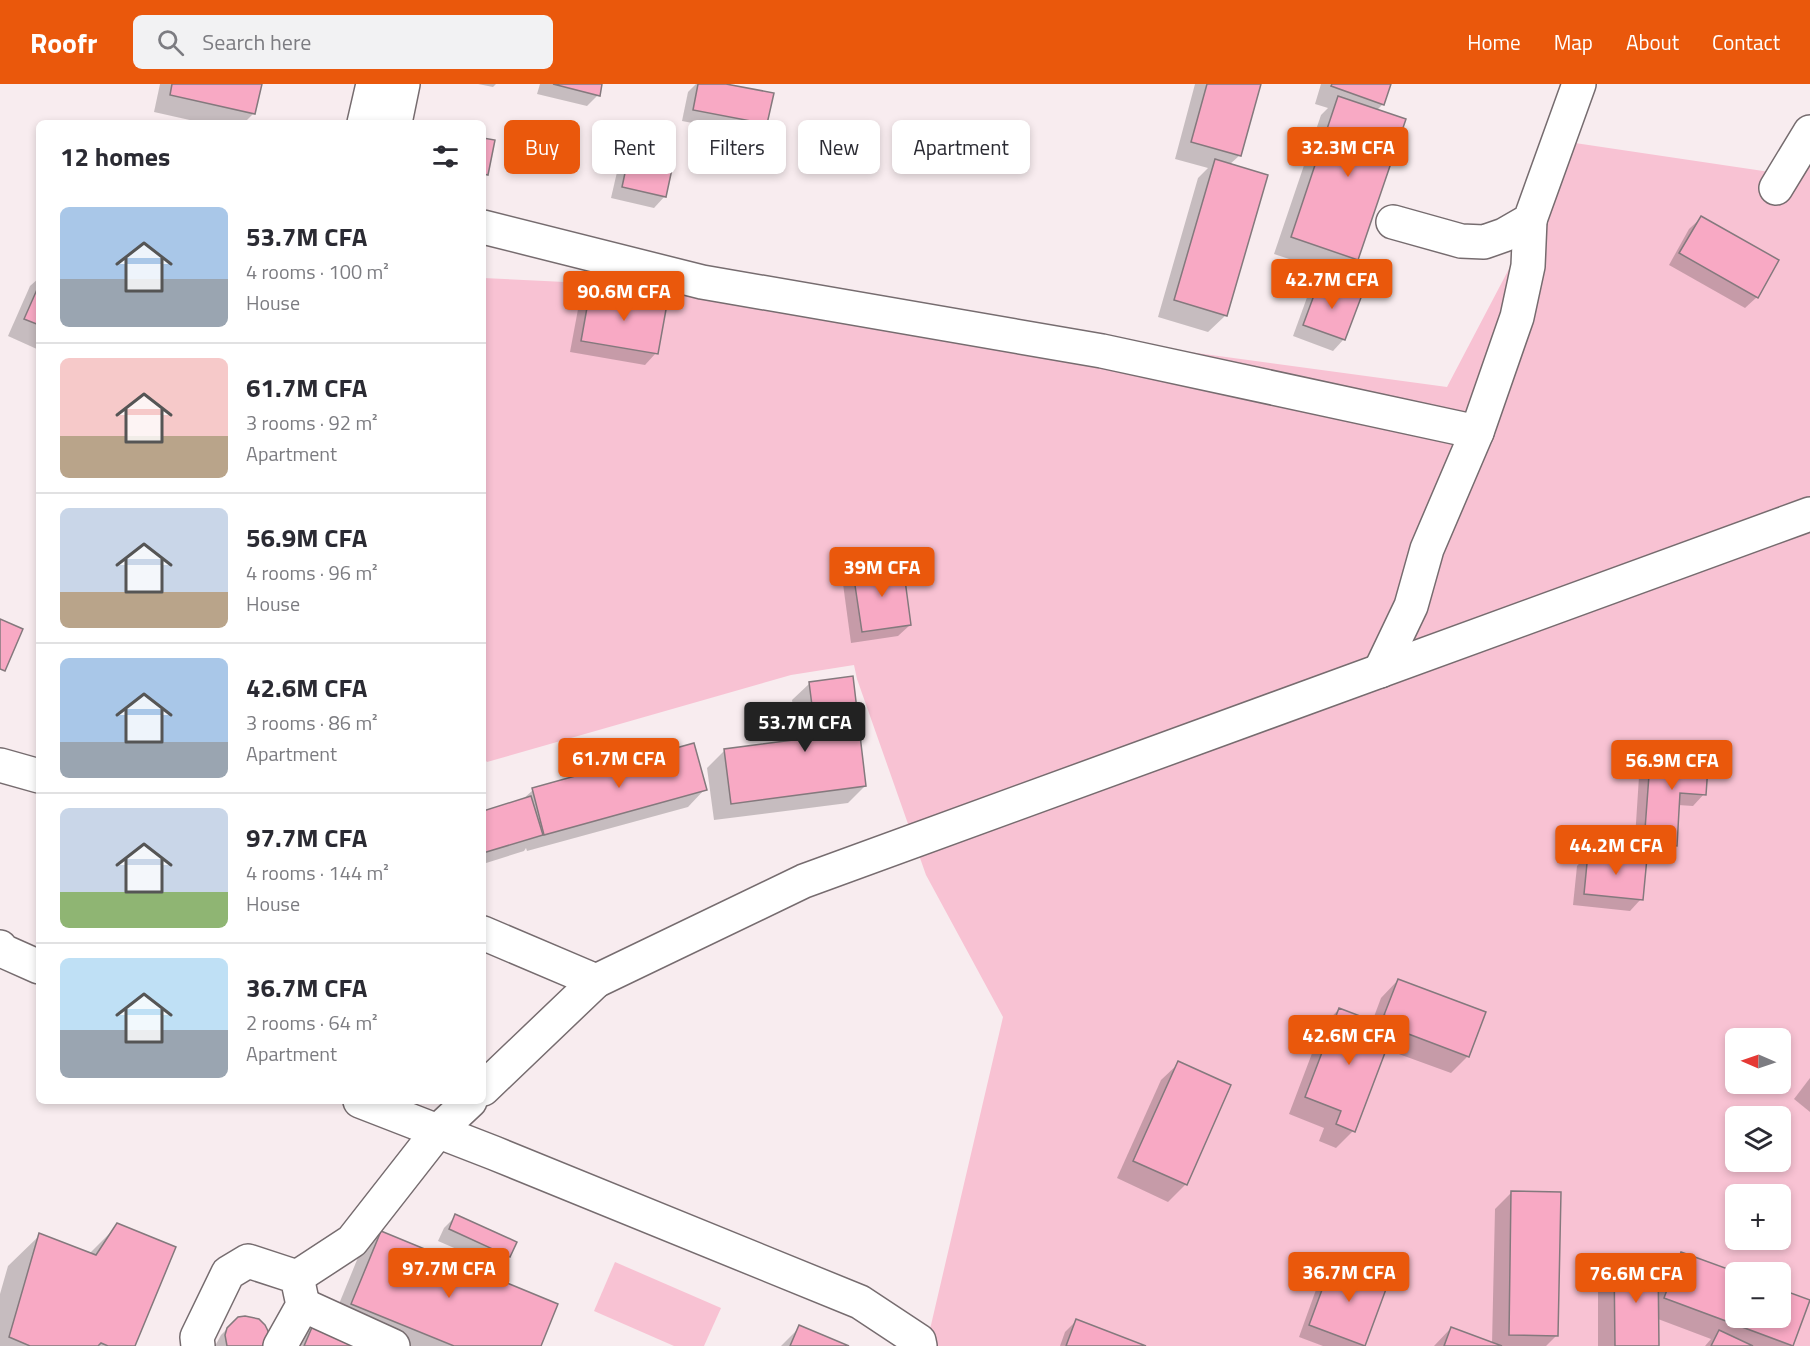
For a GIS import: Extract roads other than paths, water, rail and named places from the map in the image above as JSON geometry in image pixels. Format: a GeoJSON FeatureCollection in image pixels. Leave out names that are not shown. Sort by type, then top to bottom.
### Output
{"type":"FeatureCollection","features":[{"type":"Feature","properties":{"kind":"street"},"geometry":{"type":"LineString","coordinates":[[365,120],[372,84]]}},
{"type":"Feature","properties":{"kind":"street"},"geometry":{"type":"LineString","coordinates":[[396,120],[403,84]]}},
{"type":"Feature","properties":{"kind":"street"},"geometry":{"type":"LineString","coordinates":[[1380,671],[1411,606],[1427,549],[1477,432],[1516,317],[1528,266],[1530,220],[1579,84]]}},
{"type":"Feature","properties":{"kind":"street"},"geometry":{"type":"LineString","coordinates":[[1776,188],[1810,132]]}},
{"type":"Feature","properties":{"kind":"street"},"geometry":{"type":"LineString","coordinates":[[1393,222],[1461,241],[1484,242],[1504,235],[1530,220]]}},
{"type":"Feature","properties":{"kind":"street"},"geometry":{"type":"LineString","coordinates":[[486,228],[702,282],[1102,351],[1477,432]]}},
{"type":"Feature","properties":{"kind":"street"},"geometry":{"type":"LineString","coordinates":[[486,1086],[596,981],[804,881],[1380,671],[1807,524]]}},
{"type":"Feature","properties":{"kind":"street"},"geometry":{"type":"LineString","coordinates":[[0,765],[36,775]]}},
{"type":"Feature","properties":{"kind":"street"},"geometry":{"type":"LineString","coordinates":[[486,934],[596,981]]}},
{"type":"Feature","properties":{"kind":"street"},"geometry":{"type":"LineString","coordinates":[[0,947],[3,951],[36,966]]}},
{"type":"Feature","properties":{"kind":"street"},"geometry":{"type":"LineString","coordinates":[[368,1104],[860,1302],[924,1344]]}},
{"type":"Feature","properties":{"kind":"street"},"geometry":{"type":"LineString","coordinates":[[280,1346],[300,1291],[352,1241],[438,1131],[467,1104]]}},
{"type":"Feature","properties":{"kind":"street"},"geometry":{"type":"LineString","coordinates":[[198,1346],[197,1337],[228,1273],[248,1261],[393,1346]]}}]}
